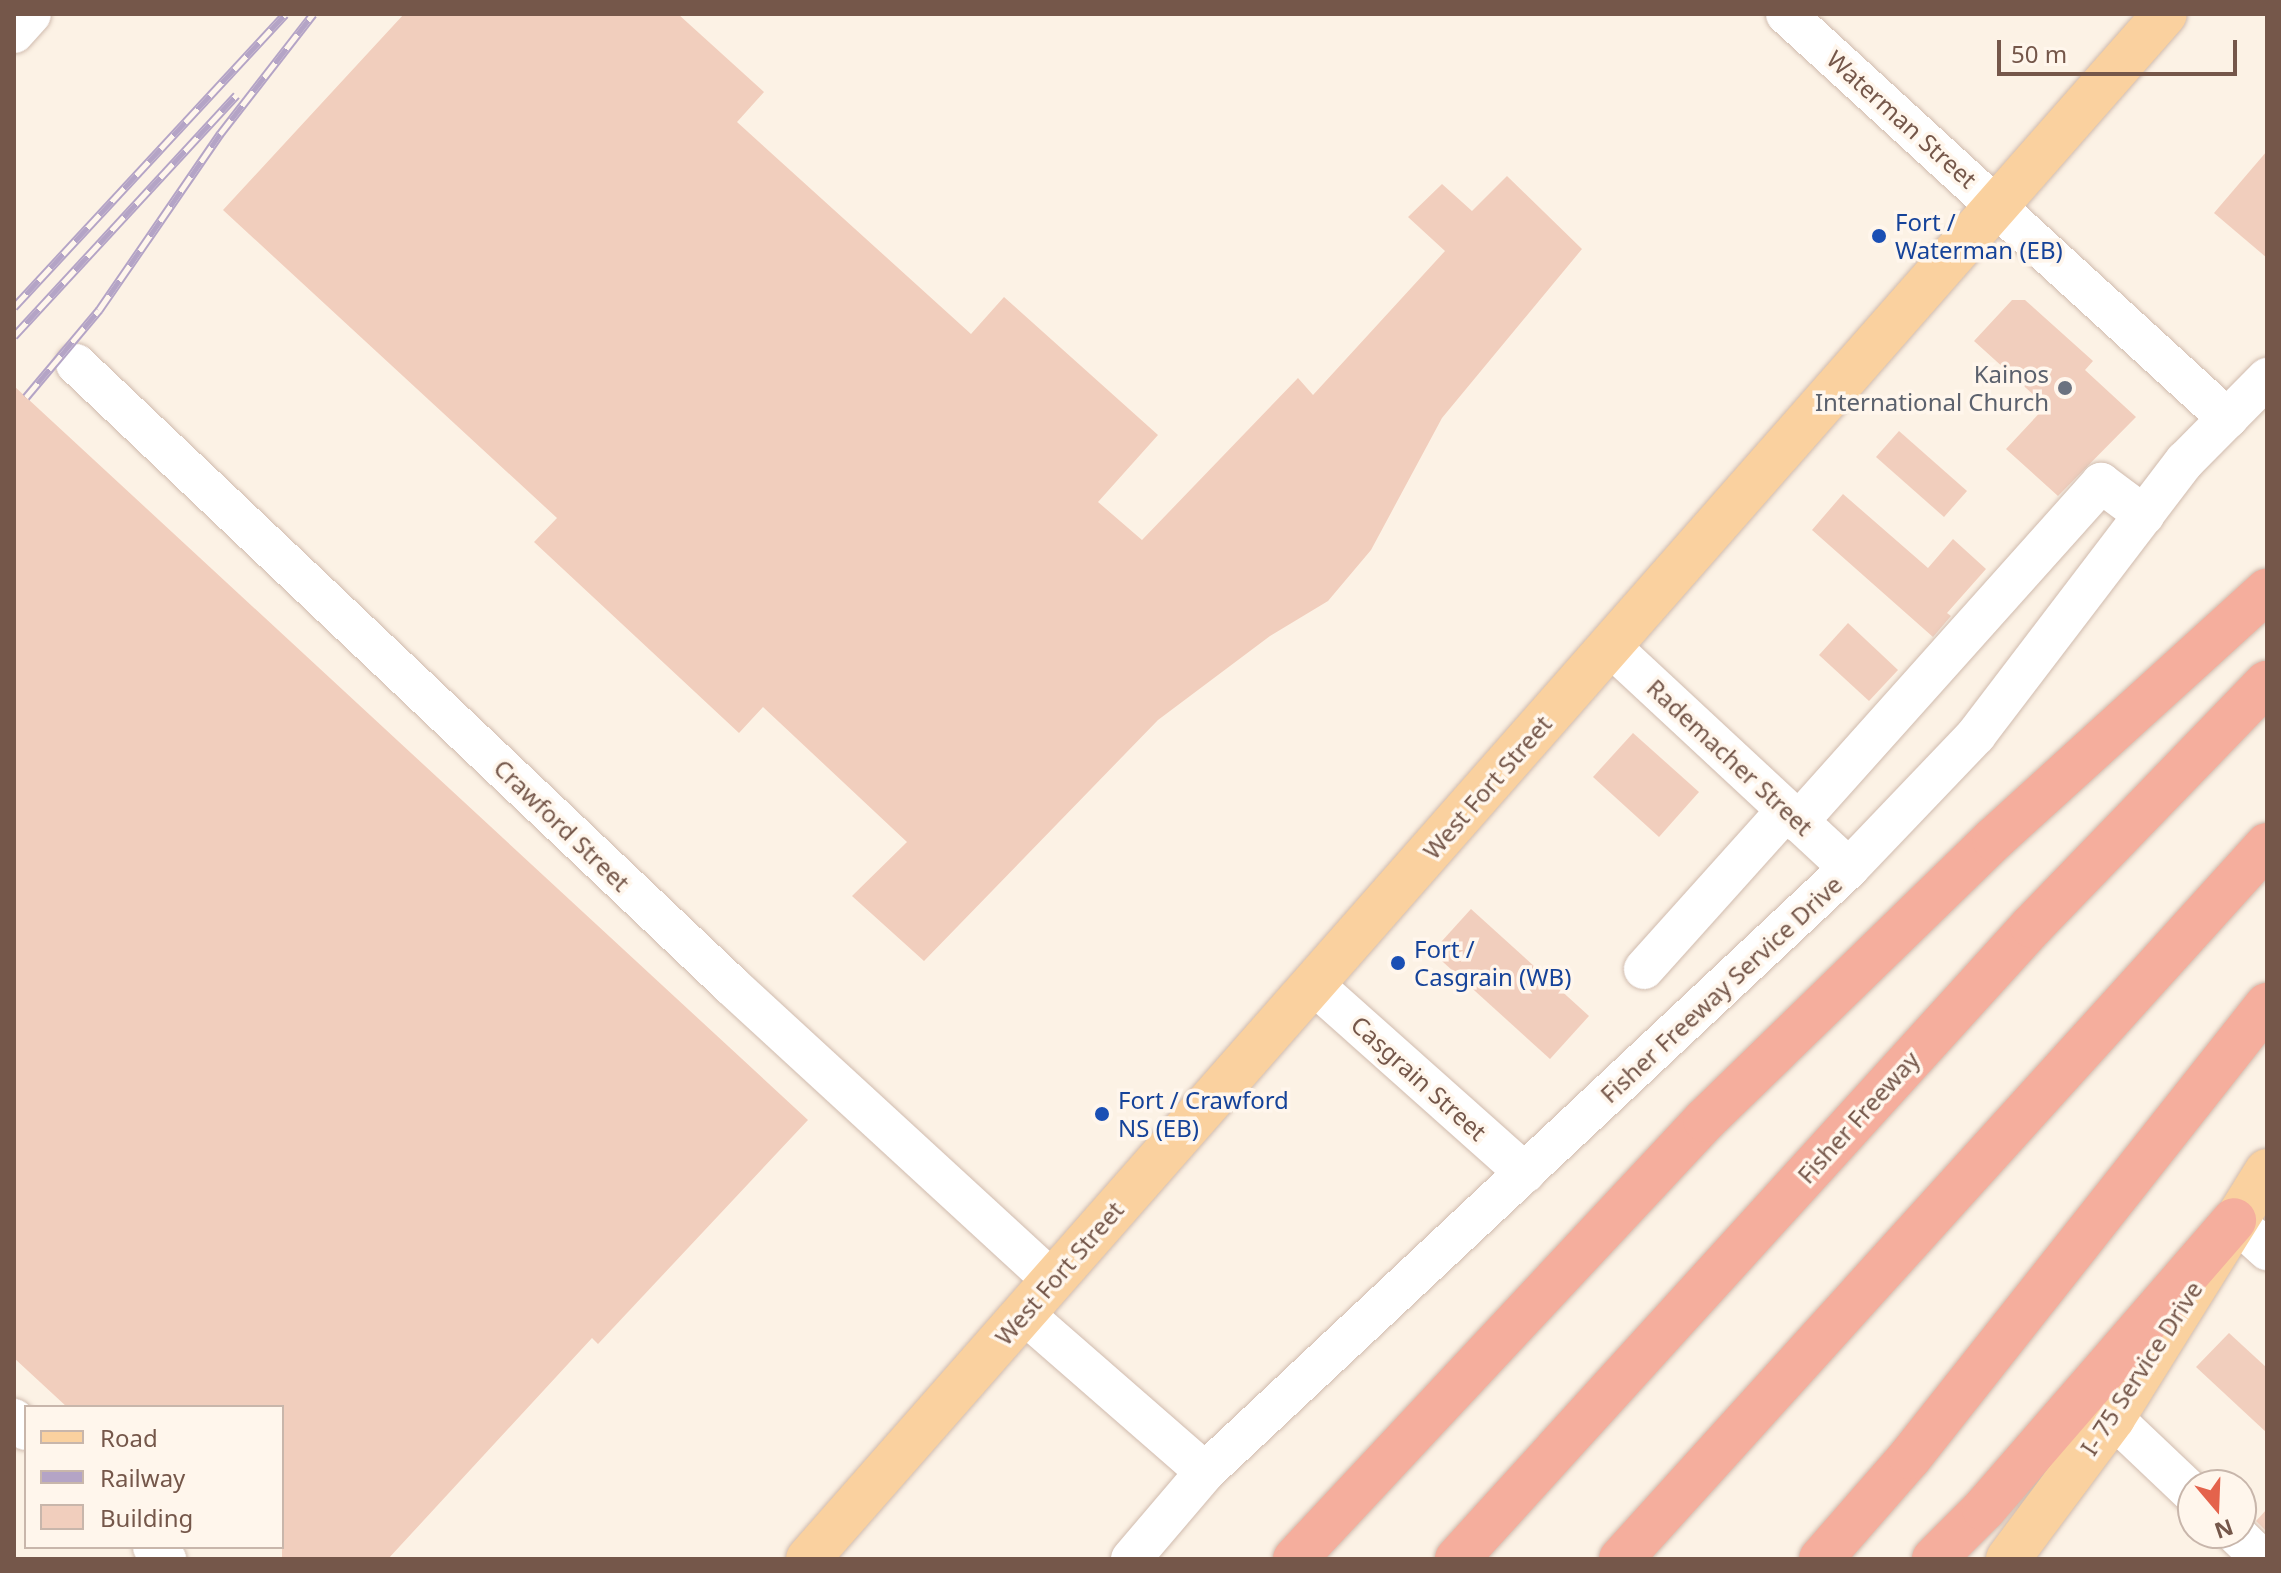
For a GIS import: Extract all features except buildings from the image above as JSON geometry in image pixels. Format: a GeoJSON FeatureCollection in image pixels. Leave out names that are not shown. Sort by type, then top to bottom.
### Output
{"type":"FeatureCollection","features":[{"type":"Feature","properties":{"kind":"highway"},"geometry":{"type":"LineString","coordinates":[[1295,1559],[1738,1087],[1994,839],[2267,591]]}},
{"type":"Feature","properties":{"kind":"highway","name":"Fisher Freeway"},"geometry":{"type":"LineString","coordinates":[[1457,1559],[2032,926],[2267,683]]}},
{"type":"Feature","properties":{"kind":"highway"},"geometry":{"type":"LineString","coordinates":[[1621,1559],[2267,845]]}},
{"type":"Feature","properties":{"kind":"highway"},"geometry":{"type":"LineString","coordinates":[[1821,1559],[1910,1457],[2267,1005]]}},
{"type":"Feature","properties":{"kind":"highway"},"geometry":{"type":"LineString","coordinates":[[1934,1559],[1984,1509],[2234,1220]]}},
{"type":"Feature","properties":{"kind":"main road","name":"West Fort Street"},"geometry":{"type":"LineString","coordinates":[[808,1559],[2165,14]]}},
{"type":"Feature","properties":{"kind":"main road","name":"I- 75 Service Drive"},"geometry":{"type":"LineString","coordinates":[[2008,1559],[2113,1418],[2267,1171]]}},
{"type":"Feature","properties":{"kind":"street"},"geometry":{"type":"LineString","coordinates":[[14,33],[31,14]]}},
{"type":"Feature","properties":{"kind":"street","name":"Waterman Street"},"geometry":{"type":"LineString","coordinates":[[1786,14],[1997,204],[2228,419]]}},
{"type":"Feature","properties":{"kind":"street","name":"Crawford Street"},"geometry":{"type":"LineString","coordinates":[[76,364],[719,974],[1053,1281]]}},
{"type":"Feature","properties":{"kind":"street","name":"Fisher Freeway Service Drive"},"geometry":{"type":"LineString","coordinates":[[1131,1559],[1205,1472],[1849,868],[1976,735],[2185,461],[2267,378]]}},
{"type":"Feature","properties":{"kind":"street"},"geometry":{"type":"LineString","coordinates":[[1644,969],[1792,817],[2101,483],[2144,515]]}},
{"type":"Feature","properties":{"kind":"street","name":"Rademacher Street"},"geometry":{"type":"LineString","coordinates":[[1610,646],[1849,868]]}},
{"type":"Feature","properties":{"kind":"street","name":"Casgrain Street"},"geometry":{"type":"LineString","coordinates":[[1313,984],[1525,1173]]}},
{"type":"Feature","properties":{"kind":"street"},"geometry":{"type":"LineString","coordinates":[[2234,1220],[2267,1250]]}},
{"type":"Feature","properties":{"kind":"street"},"geometry":{"type":"LineString","coordinates":[[1024,1314],[1205,1472]]}},
{"type":"Feature","properties":{"kind":"street"},"geometry":{"type":"LineString","coordinates":[[2113,1418],[2177,1479]]}},
{"type":"Feature","properties":{"kind":"railway"},"geometry":{"type":"LineString","coordinates":[[14,307],[285,14]]}},
{"type":"Feature","properties":{"kind":"railway"},"geometry":{"type":"LineString","coordinates":[[26,397],[99,310],[220,134],[313,14]]}},
{"type":"Feature","properties":{"kind":"railway"},"geometry":{"type":"LineString","coordinates":[[14,336],[236,95]]}},
{"type":"Feature","properties":{"kind":"place","name":"Fort / Waterman (EB)"},"geometry":{"type":"Point","coordinates":[1879,236]}},
{"type":"Feature","properties":{"kind":"place","name":"Kainos International Church"},"geometry":{"type":"Point","coordinates":[2065,388]}},
{"type":"Feature","properties":{"kind":"place","name":"Fort / Casgrain (WB)"},"geometry":{"type":"Point","coordinates":[1398,963]}},
{"type":"Feature","properties":{"kind":"place","name":"Fort / Crawford NS (EB)"},"geometry":{"type":"Point","coordinates":[1102,1114]}}]}
